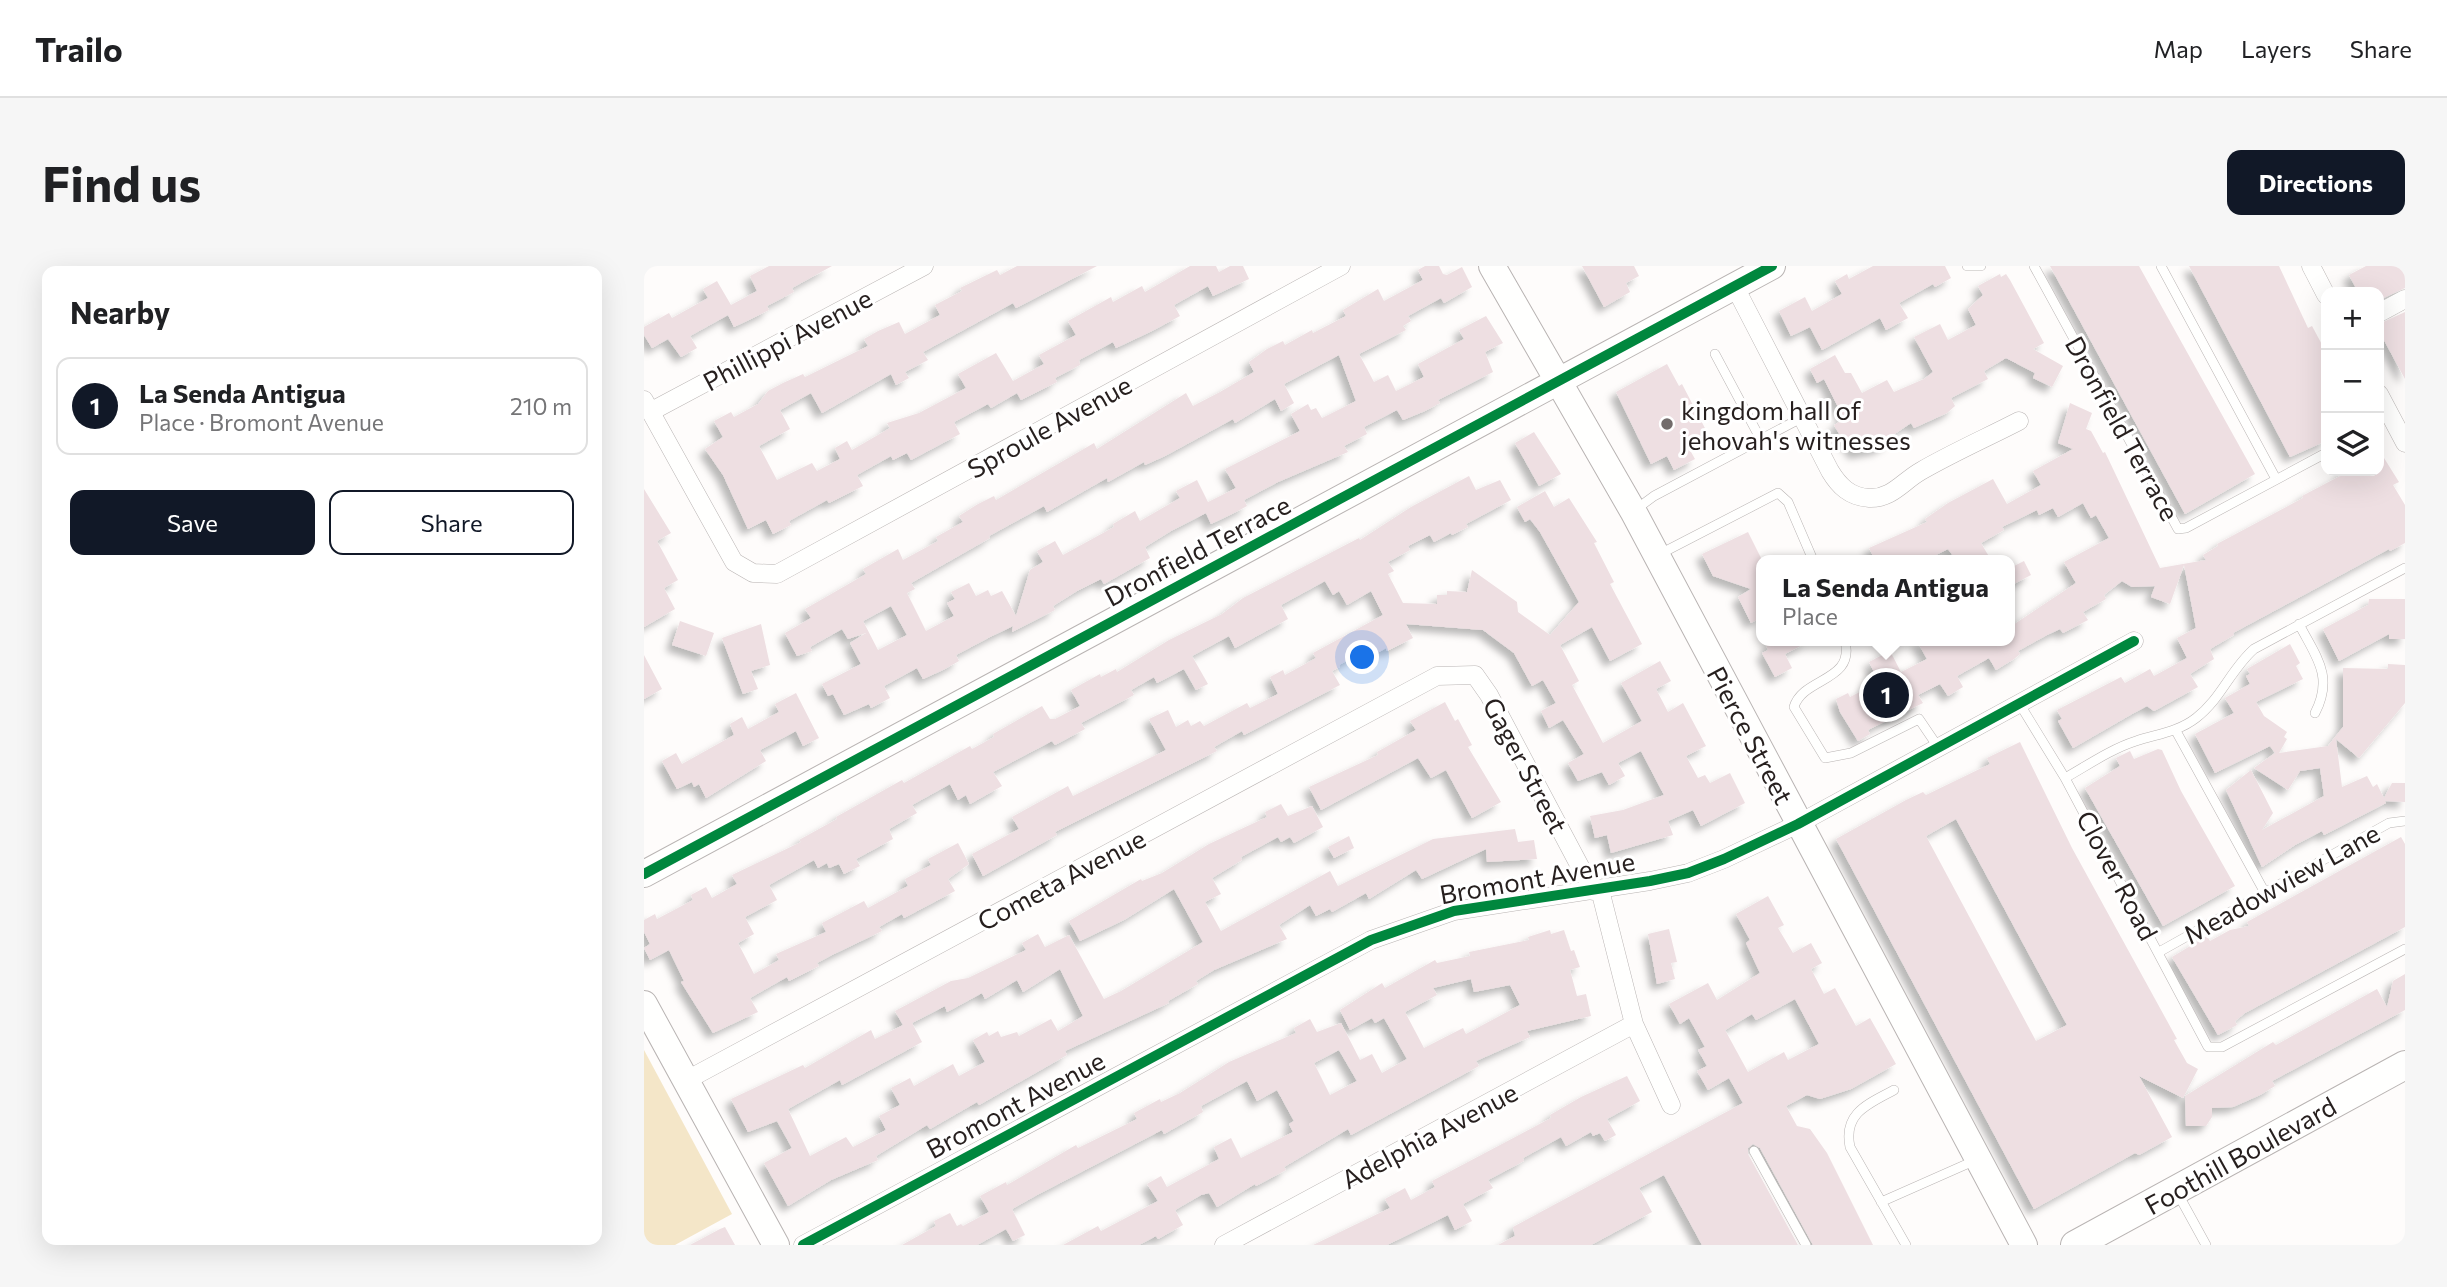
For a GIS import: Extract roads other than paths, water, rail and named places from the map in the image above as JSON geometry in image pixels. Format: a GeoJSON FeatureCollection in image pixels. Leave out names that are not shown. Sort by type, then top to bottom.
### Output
{"type":"FeatureCollection","features":[{"type":"Feature","properties":{"kind":"main road","name":"Foothill Boulevard"},"geometry":{"type":"LineString","coordinates":[[2089,1242],[2175,1190],[2405,1065]]}},
{"type":"Feature","properties":{"kind":"street","name":"Phillippi Avenue"},"geometry":{"type":"LineString","coordinates":[[647,406],[924,266]]}},
{"type":"Feature","properties":{"kind":"street","name":"Sproule Avenue"},"geometry":{"type":"LineString","coordinates":[[647,406],[734,562],[753,573],[778,574],[1341,266]]}},
{"type":"Feature","properties":{"kind":"street","name":"Pierce Street"},"geometry":{"type":"LineString","coordinates":[[1492,266],[1633,511],[2024,1245]]}},
{"type":"Feature","properties":{"kind":"street","name":"Dronfield Terrace"},"geometry":{"type":"LineString","coordinates":[[644,874],[1772,266]]}},
{"type":"Feature","properties":{"kind":"street"},"geometry":{"type":"LineString","coordinates":[[2311,266],[2322,287]]}},
{"type":"Feature","properties":{"kind":"street"},"geometry":{"type":"LineString","coordinates":[[1735,287],[1840,487],[1862,497],[1884,496],[1903,486],[1917,472],[2019,421]]}},
{"type":"Feature","properties":{"kind":"street"},"geometry":{"type":"LineString","coordinates":[[2384,310],[2405,299]]}},
{"type":"Feature","properties":{"kind":"street"},"geometry":{"type":"LineString","coordinates":[[2384,408],[2388,420],[2405,443]]}},
{"type":"Feature","properties":{"kind":"street","name":"Bromont Avenue"},"geometry":{"type":"LineString","coordinates":[[803,1245],[1371,940],[1454,911],[1688,873],[1798,824],[2134,641]]}},
{"type":"Feature","properties":{"kind":"street","name":"Gager Street"},"geometry":{"type":"LineString","coordinates":[[1437,676],[1475,675],[1489,695],[1596,890],[1634,1024],[1671,1105]]}},
{"type":"Feature","properties":{"kind":"street","name":"Cometa Avenue"},"geometry":{"type":"LineString","coordinates":[[685,1081],[1437,676]]}},
{"type":"Feature","properties":{"kind":"street"},"geometry":{"type":"LineString","coordinates":[[644,1004],[776,1245]]}},
{"type":"Feature","properties":{"kind":"street","name":"Adelphia Avenue"},"geometry":{"type":"LineString","coordinates":[[1224,1245],[1634,1024]]}},
{"type":"Feature","properties":{"kind":"lane"},"geometry":{"type":"LineString","coordinates":[[1967,266],[1981,266]]}},
{"type":"Feature","properties":{"kind":"lane","name":"Dronfield Terrace"},"geometry":{"type":"LineString","coordinates":[[2034,266],[2176,528],[2186,528],[2321,456]]}},
{"type":"Feature","properties":{"kind":"lane"},"geometry":{"type":"LineString","coordinates":[[2161,266],[2276,479]]}},
{"type":"Feature","properties":{"kind":"lane"},"geometry":{"type":"LineString","coordinates":[[1715,354],[1761,440]]}},
{"type":"Feature","properties":{"kind":"lane"},"geometry":{"type":"LineString","coordinates":[[1633,511],[1654,496],[1803,417]]}},
{"type":"Feature","properties":{"kind":"lane"},"geometry":{"type":"LineString","coordinates":[[1657,556],[1777,493],[1788,502],[1812,555]]}},
{"type":"Feature","properties":{"kind":"lane"},"geometry":{"type":"LineString","coordinates":[[2065,778],[2135,741],[2176,730],[2205,711],[2246,655],[2405,568]]}},
{"type":"Feature","properties":{"kind":"lane"},"geometry":{"type":"LineString","coordinates":[[2299,624],[2324,674],[2321,702],[2315,713]]}},
{"type":"Feature","properties":{"kind":"lane"},"geometry":{"type":"LineString","coordinates":[[1845,646],[1845,660],[1841,669],[1799,697],[1794,707],[1825,758],[1851,753],[1919,719],[1938,747]]}},
{"type":"Feature","properties":{"kind":"lane","name":"Clover Road"},"geometry":{"type":"LineString","coordinates":[[2019,702],[2065,778],[2206,1043],[2213,1049],[2222,1047],[2405,948]]}},
{"type":"Feature","properties":{"kind":"lane"},"geometry":{"type":"LineString","coordinates":[[2176,730],[2264,891]]}},
{"type":"Feature","properties":{"kind":"lane","name":"Meadowview Lane"},"geometry":{"type":"LineString","coordinates":[[2159,952],[2389,823],[2405,821]]}},
{"type":"Feature","properties":{"kind":"lane"},"geometry":{"type":"LineString","coordinates":[[1894,1090],[1861,1107],[1852,1118],[1847,1134],[1850,1147],[1906,1245]]}},
{"type":"Feature","properties":{"kind":"lane"},"geometry":{"type":"LineString","coordinates":[[1754,1151],[1806,1245]]}},
{"type":"Feature","properties":{"kind":"lane"},"geometry":{"type":"LineString","coordinates":[[1881,1202],[1977,1160]]}},
{"type":"Feature","properties":{"kind":"lane"},"geometry":{"type":"LineString","coordinates":[[2175,1190],[2206,1245]]}},
{"type":"Feature","properties":{"kind":"place","name":"kingdom hall of jehovah's witnesses"},"geometry":{"type":"Point","coordinates":[1667,424]}},
{"type":"Feature","properties":{"kind":"place","name":"La Senda Antigua"},"geometry":{"type":"Point","coordinates":[1886,695]}}]}
